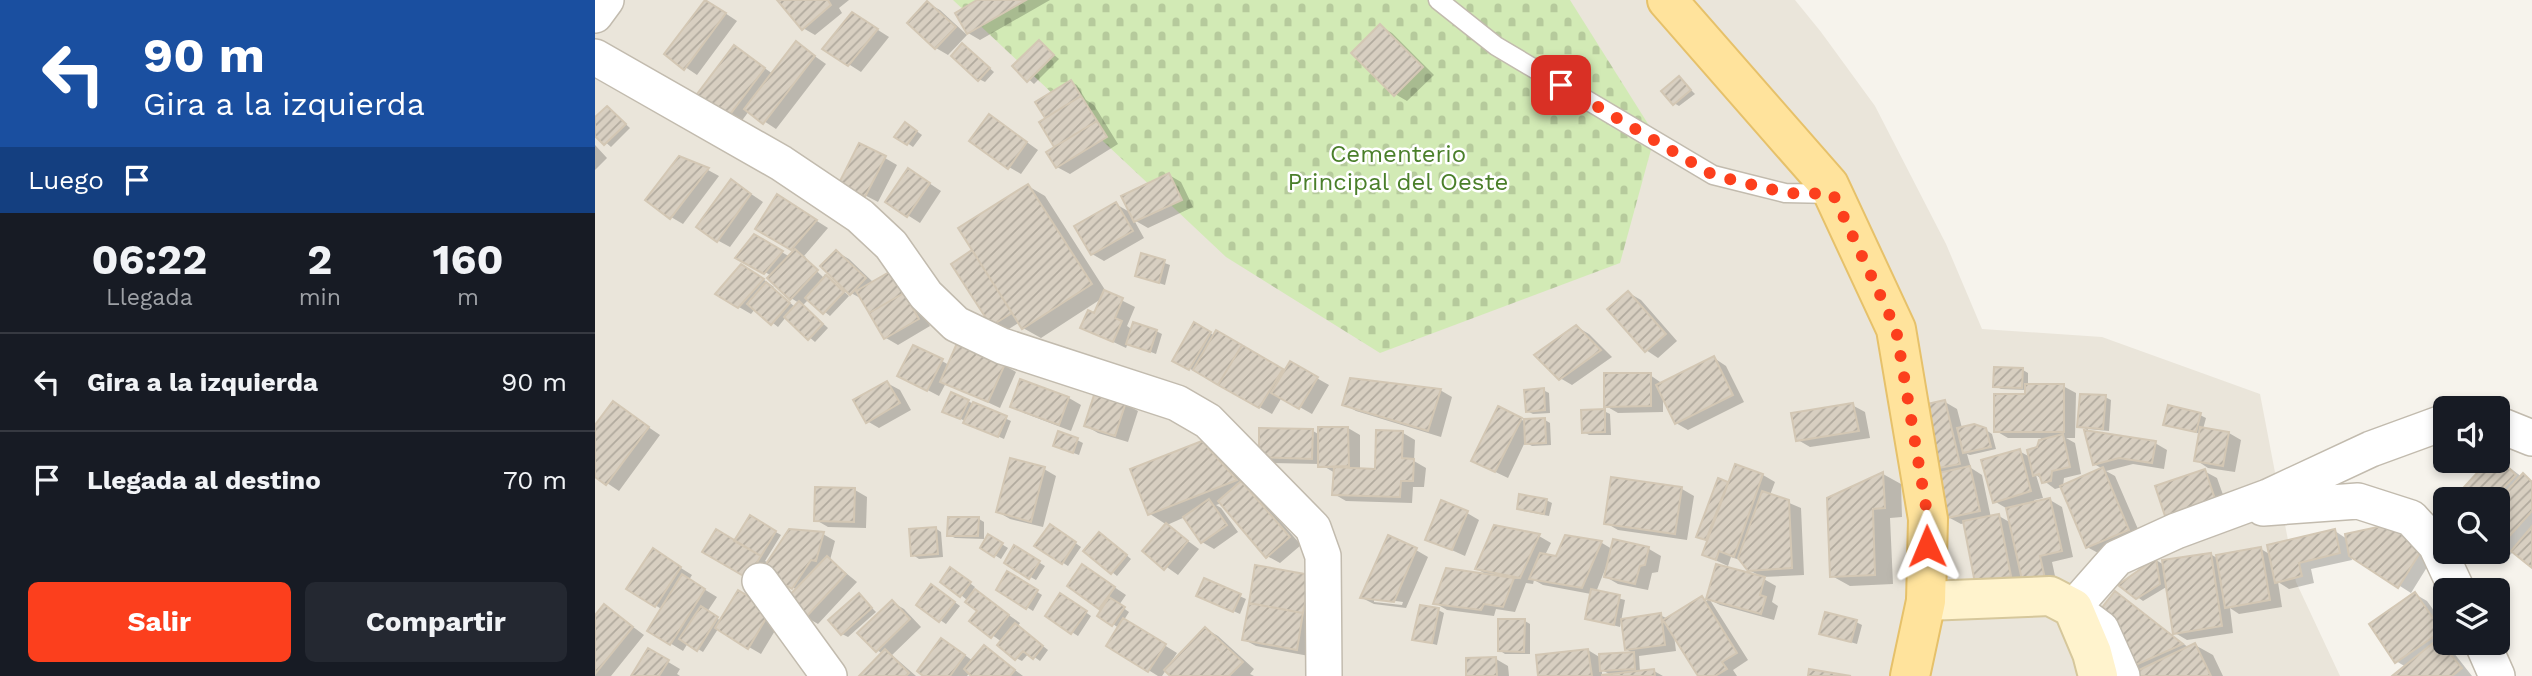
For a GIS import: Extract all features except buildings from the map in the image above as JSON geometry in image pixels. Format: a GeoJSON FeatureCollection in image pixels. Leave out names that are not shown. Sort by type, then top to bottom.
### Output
{"type":"FeatureCollection","features":[{"type":"Feature","properties":{"kind":"main road"},"geometry":{"type":"LineString","coordinates":[[1667,0],[1829,185],[1896,329],[1928,519],[1926,601],[1910,676]]}},
{"type":"Feature","properties":{"kind":"street"},"geometry":{"type":"LineString","coordinates":[[595,15],[605,0]]}},
{"type":"Feature","properties":{"kind":"street"},"geometry":{"type":"LineString","coordinates":[[595,57],[781,163],[860,216],[891,245],[926,295],[956,324],[1002,346],[1177,402],[1208,421],[1313,528],[1323,556],[1324,676]]}},
{"type":"Feature","properties":{"kind":"street"},"geometry":{"type":"LineString","coordinates":[[2073,608],[2117,558],[2176,531],[2268,497],[2371,449],[2433,426]]}},
{"type":"Feature","properties":{"kind":"street"},"geometry":{"type":"LineString","coordinates":[[2510,429],[2532,438]]}},
{"type":"Feature","properties":{"kind":"street"},"geometry":{"type":"LineString","coordinates":[[2232,510],[2358,501],[2411,518],[2436,545],[2451,578]]}},
{"type":"Feature","properties":{"kind":"street"},"geometry":{"type":"LineString","coordinates":[[760,581],[829,676]]}},
{"type":"Feature","properties":{"kind":"street"},"geometry":{"type":"LineString","coordinates":[[1926,601],[2050,596],[2073,608],[2101,629],[2122,676]]}},
{"type":"Feature","properties":{"kind":"street"},"geometry":{"type":"LineString","coordinates":[[2073,608],[2092,653],[2098,676]]}},
{"type":"Feature","properties":{"kind":"street"},"geometry":{"type":"LineString","coordinates":[[2488,655],[2497,676]]}},
{"type":"Feature","properties":{"kind":"lane"},"geometry":{"type":"LineString","coordinates":[[1438,0],[1496,46],[1713,175],[1786,193],[1833,194]]}},
{"type":"Feature","properties":{"kind":"shaded area"},"geometry":{"type":"Polygon","coordinates":[[[595,0],[1795,0],[1875,106],[1946,244],[1982,329],[2102,337],[2260,394],[2296,582],[2340,676],[595,676],[595,0]]]}},
{"type":"Feature","properties":{"kind":"green space","name":"Cementerio Principal del Oeste"},"geometry":{"type":"Polygon","coordinates":[[[953,0],[1570,0],[1655,135],[1620,263],[1380,353],[1226,257],[953,0]]]}},
{"type":"Feature","properties":{"kind":"route"},"geometry":{"type":"LineString","coordinates":[[1561,85],[1713,175],[1786,193],[1833,194],[1896,329],[1928,519],[1927,546]]}}]}
